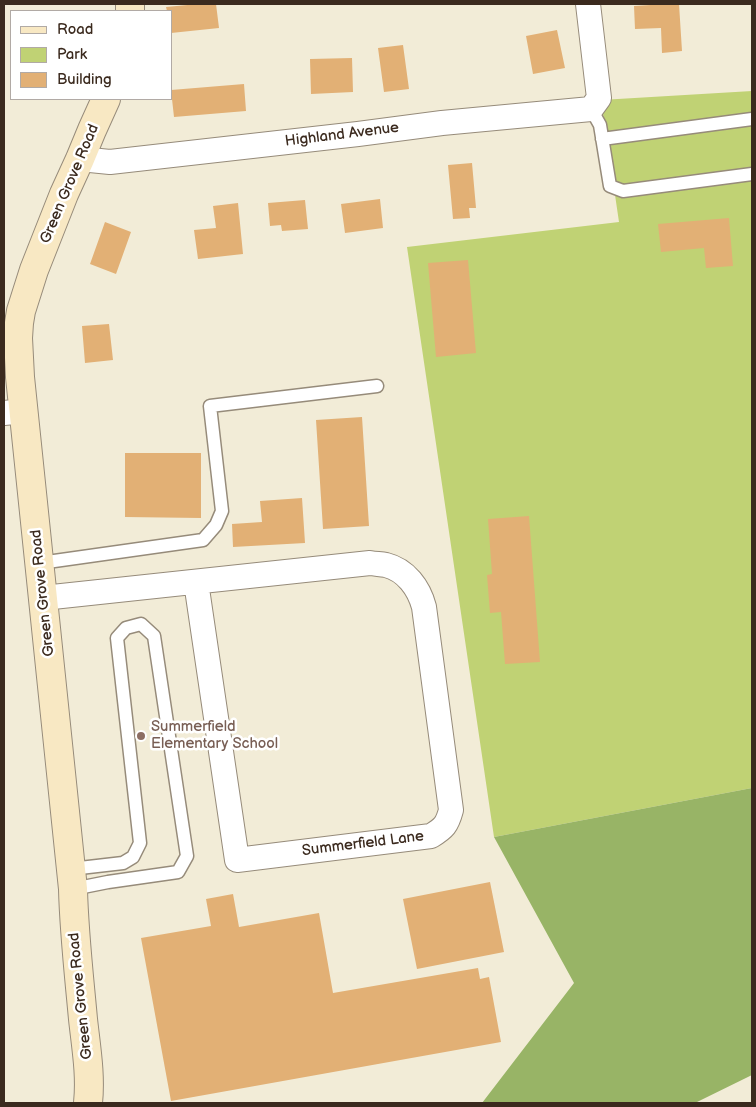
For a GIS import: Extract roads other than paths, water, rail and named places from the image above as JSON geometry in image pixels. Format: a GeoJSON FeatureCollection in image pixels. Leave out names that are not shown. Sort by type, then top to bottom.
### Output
{"type":"FeatureCollection","features":[{"type":"Feature","properties":{"kind":"street"},"geometry":{"type":"LineString","coordinates":[[588,4],[595,103]]}},
{"type":"Feature","properties":{"kind":"street","name":"Green Grove Road"},"geometry":{"type":"LineString","coordinates":[[88,1103],[88,1067],[74,922],[72,879],[40,563],[14,412],[20,377],[19,324],[34,270],[64,194],[106,100]]}},
{"type":"Feature","properties":{"kind":"street","name":"Highland Avenue"},"geometry":{"type":"LineString","coordinates":[[80,159],[110,162],[358,134],[595,103]]}},
{"type":"Feature","properties":{"kind":"street","name":"Summerfield Lane"},"geometry":{"type":"LineString","coordinates":[[43,598],[370,563],[388,565],[400,571],[413,582],[421,597],[424,608],[451,810],[443,829],[431,836],[237,860],[196,582]]}},
{"type":"Feature","properties":{"kind":"lane"},"geometry":{"type":"LineString","coordinates":[[595,103],[610,186],[623,191],[752,174]]}},
{"type":"Feature","properties":{"kind":"lane"},"geometry":{"type":"LineString","coordinates":[[602,140],[752,119]]}},
{"type":"Feature","properties":{"kind":"lane"},"geometry":{"type":"LineString","coordinates":[[40,563],[203,540],[216,525],[222,511],[210,406],[377,386]]}},
{"type":"Feature","properties":{"kind":"lane"},"geometry":{"type":"LineString","coordinates":[[141,624],[154,636],[187,856],[178,872],[108,882],[72,879],[123,863],[133,857],[140,843],[117,638],[126,628],[141,624]]}},
{"type":"Feature","properties":{"kind":"place","name":"Summerfield Elementary School"},"geometry":{"type":"Point","coordinates":[141,736]}}]}
